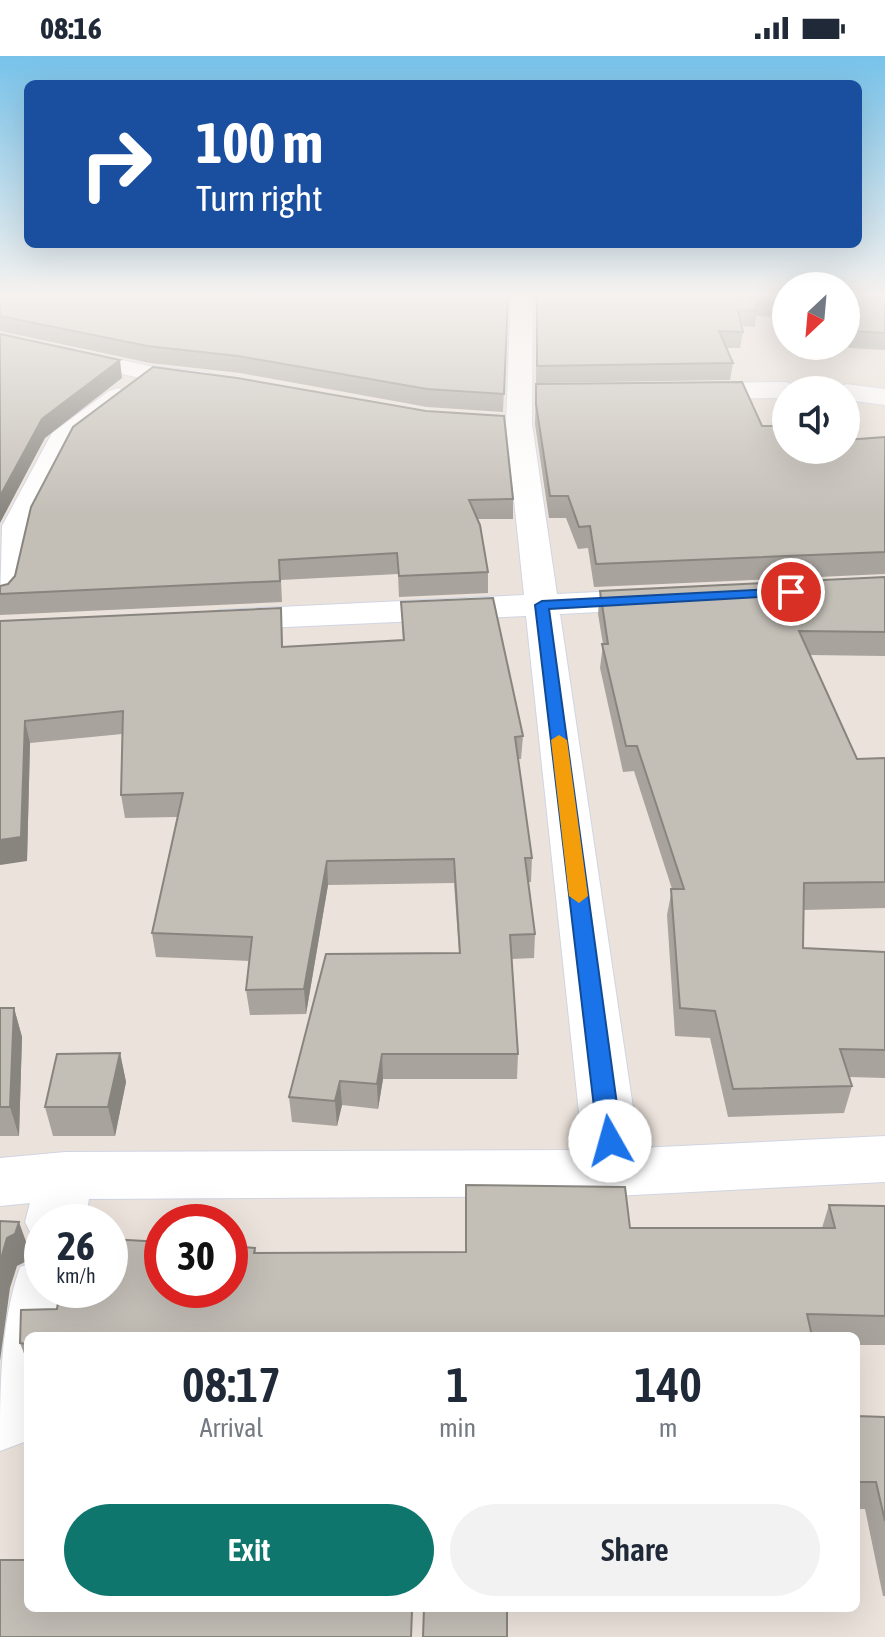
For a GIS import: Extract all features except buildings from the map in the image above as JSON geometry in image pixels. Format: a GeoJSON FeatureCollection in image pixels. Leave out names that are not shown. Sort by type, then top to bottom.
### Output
{"type":"FeatureCollection","features":[{"type":"Feature","properties":{"kind":"street"},"geometry":{"type":"LineString","coordinates":[[130,369],[224,383]]}},
{"type":"Feature","properties":{"kind":"street"},"geometry":{"type":"LineString","coordinates":[[520,369],[519,408],[542,605],[614,1173]]}},
{"type":"Feature","properties":{"kind":"street"},"geometry":{"type":"LineString","coordinates":[[0,595],[17,526],[62,439],[149,373]]}},
{"type":"Feature","properties":{"kind":"street"},"geometry":{"type":"LineString","coordinates":[[666,391],[772,390]]}},
{"type":"Feature","properties":{"kind":"street"},"geometry":{"type":"LineString","coordinates":[[860,394],[885,397]]}},
{"type":"Feature","properties":{"kind":"street"},"geometry":{"type":"LineString","coordinates":[[191,621],[698,597]]}},
{"type":"Feature","properties":{"kind":"street"},"geometry":{"type":"LineString","coordinates":[[0,1182],[60,1199],[885,1159]]}},
{"type":"Feature","properties":{"kind":"street"},"geometry":{"type":"LineString","coordinates":[[33,1332],[38,1308]]}},
{"type":"Feature","properties":{"kind":"street"},"geometry":{"type":"LineString","coordinates":[[0,1419],[21,1387],[24,1373]]}},
{"type":"Feature","properties":{"kind":"slow traffic"},"geometry":{"type":"LineString","coordinates":[[559,740],[579,896]]}},
{"type":"Feature","properties":{"kind":"route"},"geometry":{"type":"LineString","coordinates":[[610,1141],[542,605],[791,592]]}}]}
